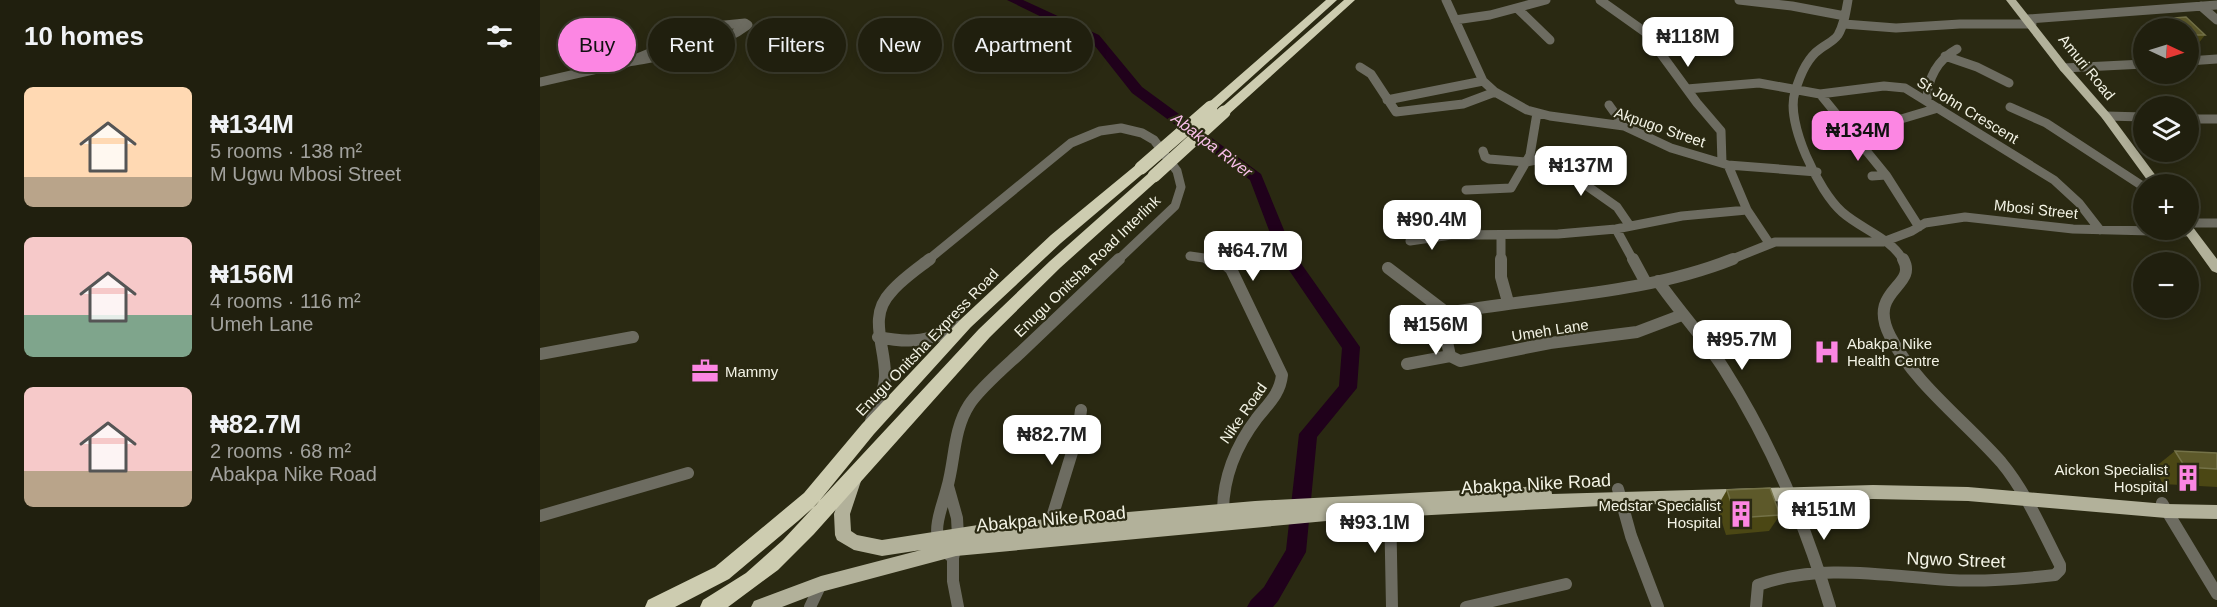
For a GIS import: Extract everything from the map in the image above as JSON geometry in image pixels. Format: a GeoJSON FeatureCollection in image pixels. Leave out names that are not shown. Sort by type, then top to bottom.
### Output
{"type":"FeatureCollection","features":[{"type":"Feature","properties":{"kind":"highway","name":"Enugu Onitsha Express Road"},"geometry":{"type":"LineString","coordinates":[[710,607],[753,579],[779,558],[811,526],[963,356],[1029,288],[1211,107],[1332,0]]}},
{"type":"Feature","properties":{"kind":"highway","name":"Enugu Onitsha Express Road"},"geometry":{"type":"LineString","coordinates":[[655,607],[722,573],[759,544],[810,499],[868,429],[966,323],[1056,239],[1148,172],[1224,112],[1350,0]]}},
{"type":"Feature","properties":{"kind":"main road","name":"Amuri Road"},"geometry":{"type":"LineString","coordinates":[[2011,0],[2064,68],[2106,116],[2149,174]]}},
{"type":"Feature","properties":{"kind":"main road"},"geometry":{"type":"LineString","coordinates":[[2197,240],[2217,268]]}},
{"type":"Feature","properties":{"kind":"main road"},"geometry":{"type":"LineString","coordinates":[[856,473],[842,514],[843,535],[854,542],[882,548],[945,545]]}},
{"type":"Feature","properties":{"kind":"main road","name":"Abakpa Nike Road"},"geometry":{"type":"LineString","coordinates":[[945,545],[1337,507],[1788,489],[2023,495],[2217,512]]}},
{"type":"Feature","properties":{"kind":"main road","name":"Abakpa Nike Road"},"geometry":{"type":"LineString","coordinates":[[2164,507],[2217,504]]}},
{"type":"Feature","properties":{"kind":"main road","name":"Abakpa Nike Road"},"geometry":{"type":"LineString","coordinates":[[760,607],[821,584],[945,545],[1049,528],[1223,517]]}},
{"type":"Feature","properties":{"kind":"street","name":"Akpugo Street"},"geometry":{"type":"LineString","coordinates":[[1446,0],[1483,81],[1495,92],[1537,113],[1624,126],[1671,148],[1725,164],[1817,172]]}},
{"type":"Feature","properties":{"kind":"street"},"geometry":{"type":"LineString","coordinates":[[1455,20],[1518,9],[1545,0]]}},
{"type":"Feature","properties":{"kind":"street"},"geometry":{"type":"LineString","coordinates":[[1600,0],[1617,15],[1646,32],[1721,131],[1725,164],[1747,210],[1769,243]]}},
{"type":"Feature","properties":{"kind":"street"},"geometry":{"type":"LineString","coordinates":[[1739,0],[1792,6],[1844,20],[1896,28],[2030,22],[2217,5]]}},
{"type":"Feature","properties":{"kind":"street"},"geometry":{"type":"LineString","coordinates":[[1848,0],[1844,20],[1832,43],[1817,51],[1796,88],[1792,110],[1805,146],[1833,203],[1897,251],[1905,261],[1905,277],[1882,308],[1883,320],[1890,334],[1906,360],[1992,452],[2023,495]]}},
{"type":"Feature","properties":{"kind":"street"},"geometry":{"type":"LineString","coordinates":[[2177,0],[2186,7]]}},
{"type":"Feature","properties":{"kind":"street"},"geometry":{"type":"LineString","coordinates":[[2201,6],[2217,20]]}},
{"type":"Feature","properties":{"kind":"street"},"geometry":{"type":"LineString","coordinates":[[1518,9],[1550,40]]}},
{"type":"Feature","properties":{"kind":"street"},"geometry":{"type":"LineString","coordinates":[[745,22],[748,25],[744,32],[729,37],[621,65],[715,26],[745,22]]}},
{"type":"Feature","properties":{"kind":"street"},"geometry":{"type":"LineString","coordinates":[[1927,100],[1927,90],[1932,77],[1945,56],[1957,49]]}},
{"type":"Feature","properties":{"kind":"street"},"geometry":{"type":"LineString","coordinates":[[1945,56],[2009,83]]}},
{"type":"Feature","properties":{"kind":"street"},"geometry":{"type":"LineString","coordinates":[[2199,60],[2217,59]]}},
{"type":"Feature","properties":{"kind":"street"},"geometry":{"type":"LineString","coordinates":[[2064,68],[2133,65]]}},
{"type":"Feature","properties":{"kind":"street"},"geometry":{"type":"LineString","coordinates":[[1360,67],[1371,74],[1393,110],[1401,112],[1463,104],[1495,92]]}},
{"type":"Feature","properties":{"kind":"street"},"geometry":{"type":"LineString","coordinates":[[540,82],[552,77],[581,72]]}},
{"type":"Feature","properties":{"kind":"street"},"geometry":{"type":"LineString","coordinates":[[1387,100],[1483,81]]}},
{"type":"Feature","properties":{"kind":"street","name":"St John Crescent"},"geometry":{"type":"LineString","coordinates":[[1687,89],[1759,82],[1820,94],[1905,88],[2054,180],[2079,203],[2100,230]]}},
{"type":"Feature","properties":{"kind":"street"},"geometry":{"type":"LineString","coordinates":[[1820,94],[1886,175],[1919,227]]}},
{"type":"Feature","properties":{"kind":"street"},"geometry":{"type":"LineString","coordinates":[[1609,105],[1624,126]]}},
{"type":"Feature","properties":{"kind":"street"},"geometry":{"type":"LineString","coordinates":[[2010,107],[2046,123],[2133,180]]}},
{"type":"Feature","properties":{"kind":"street"},"geometry":{"type":"LineString","coordinates":[[1851,134],[1938,108]]}},
{"type":"Feature","properties":{"kind":"street"},"geometry":{"type":"LineString","coordinates":[[1466,190],[1511,188],[1528,161],[1537,113]]}},
{"type":"Feature","properties":{"kind":"street"},"geometry":{"type":"LineString","coordinates":[[2106,116],[2133,117]]}},
{"type":"Feature","properties":{"kind":"street"},"geometry":{"type":"LineString","coordinates":[[2199,118],[2217,119]]}},
{"type":"Feature","properties":{"kind":"street","name":"Enugu Onitsha Road Interlink"},"geometry":{"type":"LineString","coordinates":[[868,429],[885,382],[876,327],[878,314],[890,292],[1071,142],[1103,129],[1122,128],[1152,138],[1177,169],[1183,182],[1181,194],[1175,206],[1004,368],[969,405],[954,446],[948,486],[938,518],[945,545]]}},
{"type":"Feature","properties":{"kind":"street"},"geometry":{"type":"LineString","coordinates":[[1483,151],[1485,157],[1489,159],[1536,160],[1580,180],[1617,207],[1630,226]]}},
{"type":"Feature","properties":{"kind":"street"},"geometry":{"type":"LineString","coordinates":[[1872,176],[1886,175]]}},
{"type":"Feature","properties":{"kind":"street"},"geometry":{"type":"LineString","coordinates":[[1410,241],[1451,236],[1501,236],[1616,229],[1682,216],[1747,210]]}},
{"type":"Feature","properties":{"kind":"street","name":"Mbosi Street"},"geometry":{"type":"LineString","coordinates":[[1883,242],[1912,231],[1925,223],[1965,217],[2100,230],[2133,229]]}},
{"type":"Feature","properties":{"kind":"street","name":"Mbosi Street"},"geometry":{"type":"LineString","coordinates":[[2199,226],[2217,223]]}},
{"type":"Feature","properties":{"kind":"street"},"geometry":{"type":"LineString","coordinates":[[1616,229],[1652,282],[1701,336],[1724,369],[1764,436],[1788,489],[1830,607]]}},
{"type":"Feature","properties":{"kind":"street"},"geometry":{"type":"LineString","coordinates":[[1501,236],[1501,277],[1508,302]]}},
{"type":"Feature","properties":{"kind":"street","name":"Umeh Lane"},"geometry":{"type":"LineString","coordinates":[[1447,314],[1508,302],[1564,297],[1652,282],[1728,261],[1769,243],[1791,240],[1883,242]]}},
{"type":"Feature","properties":{"kind":"street","name":"Nike Road"},"geometry":{"type":"LineString","coordinates":[[1190,256],[1222,261],[1231,269],[1282,375],[1281,387],[1256,419],[1231,459],[1223,517]]}},
{"type":"Feature","properties":{"kind":"street"},"geometry":{"type":"LineString","coordinates":[[1388,268],[1447,314],[1443,324],[1450,356]]}},
{"type":"Feature","properties":{"kind":"street","name":"Umeh Lane"},"geometry":{"type":"LineString","coordinates":[[1407,364],[1450,356],[1460,361],[1550,344],[1637,332],[1682,315]]}},
{"type":"Feature","properties":{"kind":"street"},"geometry":{"type":"LineString","coordinates":[[878,336],[903,343],[930,340],[966,323]]}},
{"type":"Feature","properties":{"kind":"street"},"geometry":{"type":"LineString","coordinates":[[540,354],[633,337]]}},
{"type":"Feature","properties":{"kind":"street"},"geometry":{"type":"LineString","coordinates":[[1049,528],[1078,433],[1081,410]]}},
{"type":"Feature","properties":{"kind":"street"},"geometry":{"type":"LineString","coordinates":[[540,516],[688,473]]}},
{"type":"Feature","properties":{"kind":"street","name":"Enugu Onitsha Road Interlink"},"geometry":{"type":"LineString","coordinates":[[945,545],[957,518],[948,486]]}},
{"type":"Feature","properties":{"kind":"street"},"geometry":{"type":"LineString","coordinates":[[1619,494],[1631,536],[1658,607]]}},
{"type":"Feature","properties":{"kind":"street","name":"Ngwo Street"},"geometry":{"type":"LineString","coordinates":[[1756,607],[1758,585],[1777,577],[1819,573],[2006,581],[2055,575],[2060,570],[2060,565],[2023,495]]}},
{"type":"Feature","properties":{"kind":"street"},"geometry":{"type":"LineString","coordinates":[[1390,505],[1392,607]]}},
{"type":"Feature","properties":{"kind":"street"},"geometry":{"type":"LineString","coordinates":[[2164,507],[2212,576],[2217,594]]}},
{"type":"Feature","properties":{"kind":"street"},"geometry":{"type":"LineString","coordinates":[[945,545],[958,607]]}},
{"type":"Feature","properties":{"kind":"street"},"geometry":{"type":"LineString","coordinates":[[810,607],[821,584]]}},
{"type":"Feature","properties":{"kind":"street"},"geometry":{"type":"LineString","coordinates":[[1466,607],[1566,584]]}},
{"type":"Feature","properties":{"kind":"building"},"geometry":{"type":"Polygon","coordinates":[[[2175,451],[2217,453],[2217,469],[2185,467],[2175,451]]]}},
{"type":"Feature","properties":{"kind":"building"},"geometry":{"type":"Polygon","coordinates":[[[1770,488],[1780,515],[1736,518],[1727,490],[1770,488]]]}},
{"type":"Feature","properties":{"kind":"waterway","name":"Abakpa River"},"geometry":{"type":"LineString","coordinates":[[1013,0],[1095,38],[1137,90],[1256,177],[1286,254],[1351,347],[1348,388],[1308,434],[1296,552],[1271,594],[1258,607]]}},
{"type":"Feature","properties":{"kind":"place","name":"Abakpa Nike Health Centre"},"geometry":{"type":"Point","coordinates":[1827,352]}},
{"type":"Feature","properties":{"kind":"place","name":"Mammy"},"geometry":{"type":"Point","coordinates":[705,371]}},
{"type":"Feature","properties":{"kind":"place","name":"Aickon Specialist Hospital"},"geometry":{"type":"Point","coordinates":[2188,478]}},
{"type":"Feature","properties":{"kind":"place","name":"Medstar Specialist Hospital"},"geometry":{"type":"Point","coordinates":[1741,514]}}]}
